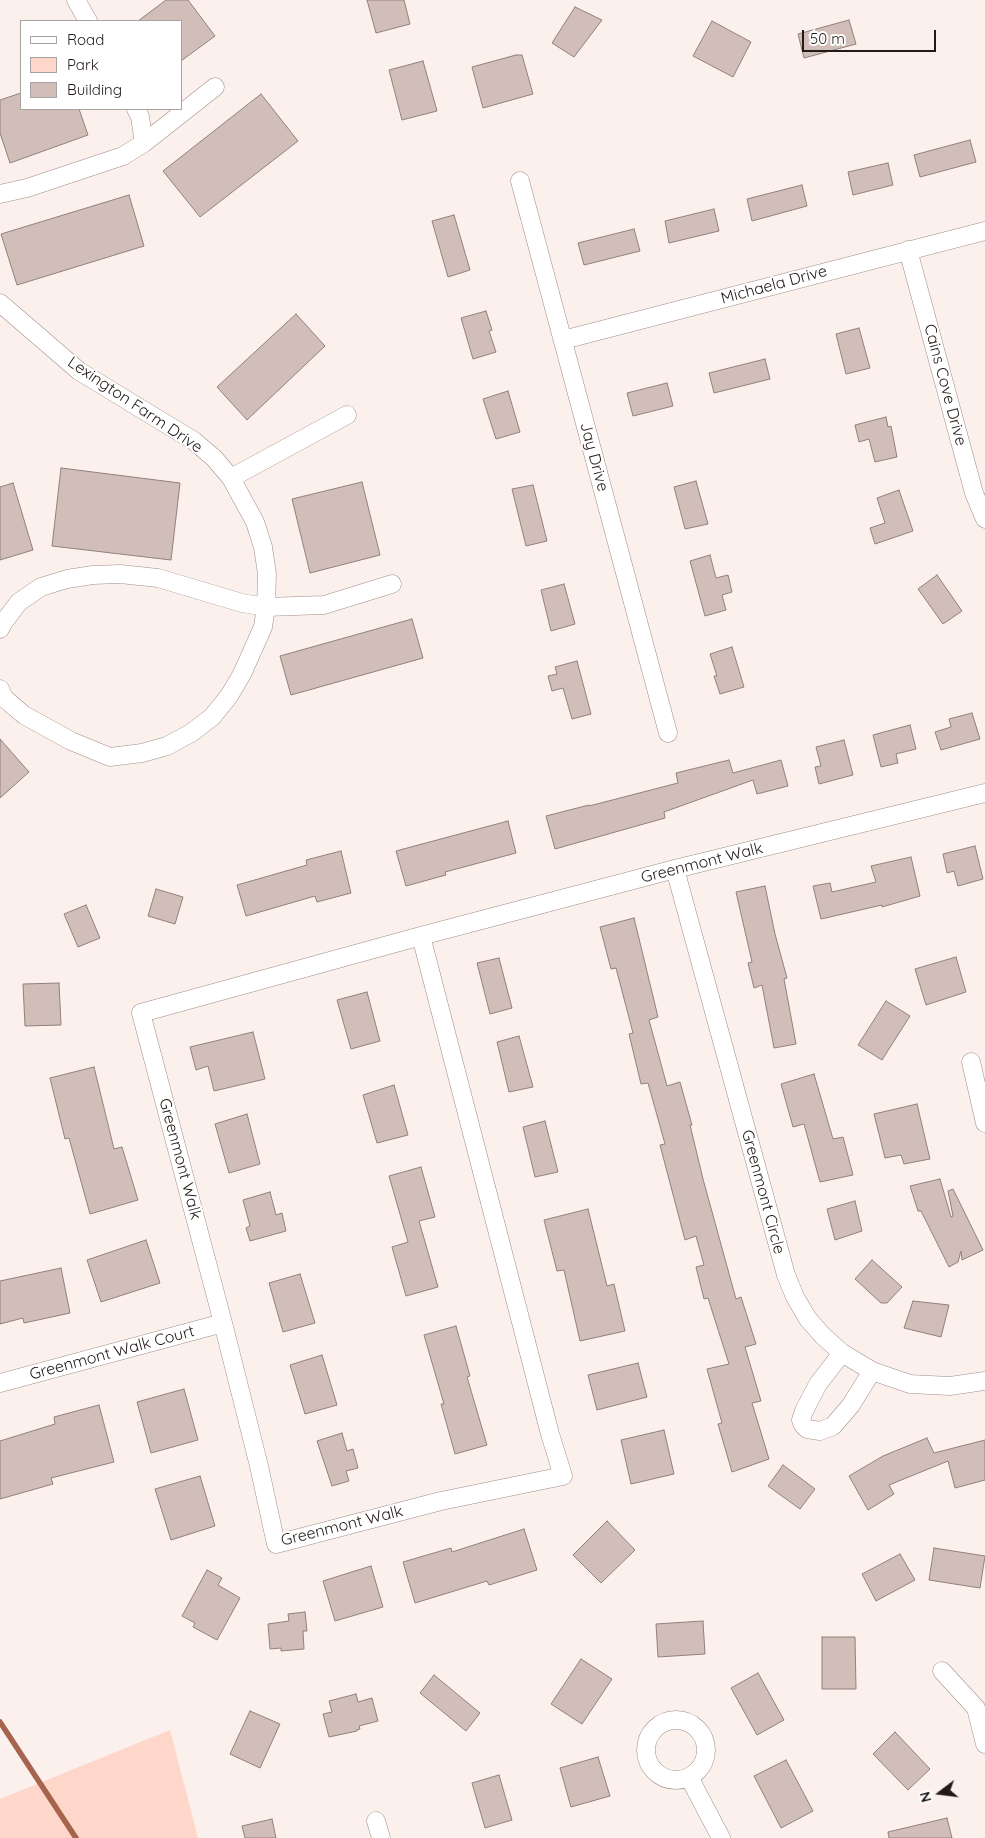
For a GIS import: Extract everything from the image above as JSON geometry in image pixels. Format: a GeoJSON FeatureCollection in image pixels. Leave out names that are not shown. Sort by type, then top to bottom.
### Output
{"type":"FeatureCollection","features":[{"type":"Feature","properties":{"kind":"street"},"geometry":{"type":"LineString","coordinates":[[76,0],[87,20]]}},
{"type":"Feature","properties":{"kind":"street"},"geometry":{"type":"LineString","coordinates":[[0,194],[27,188],[123,156],[144,143],[215,87]]}},
{"type":"Feature","properties":{"kind":"street"},"geometry":{"type":"LineString","coordinates":[[136,110],[140,117],[144,143]]}},
{"type":"Feature","properties":{"kind":"street","name":"Jay Drive"},"geometry":{"type":"LineString","coordinates":[[520,181],[668,733]]}},
{"type":"Feature","properties":{"kind":"street","name":"Michaela Drive"},"geometry":{"type":"LineString","coordinates":[[563,340],[985,231]]}},
{"type":"Feature","properties":{"kind":"street","name":"Cains Cove Drive"},"geometry":{"type":"LineString","coordinates":[[908,250],[974,493],[985,519]]}},
{"type":"Feature","properties":{"kind":"street","name":"Lexington Farm Drive"},"geometry":{"type":"LineString","coordinates":[[0,303],[79,371],[194,441],[214,458],[232,478],[255,522],[268,574],[263,627],[242,674],[229,696],[212,717],[191,733],[167,746],[142,754],[110,757],[71,741],[24,715],[4,698],[0,688]]}},
{"type":"Feature","properties":{"kind":"street"},"geometry":{"type":"LineString","coordinates":[[232,478],[347,415]]}},
{"type":"Feature","properties":{"kind":"street"},"geometry":{"type":"LineString","coordinates":[[0,629],[19,602],[41,587],[67,579],[93,575],[120,574],[158,578],[242,604],[266,607],[324,605],[392,584]]}},
{"type":"Feature","properties":{"kind":"street","name":"Greenmont Walk"},"geometry":{"type":"LineString","coordinates":[[421,936],[550,1434],[563,1476],[441,1501],[276,1544],[224,1323],[141,1013],[421,936],[675,869],[985,792]]}},
{"type":"Feature","properties":{"kind":"street","name":"Greenmont Circle"},"geometry":{"type":"LineString","coordinates":[[675,869],[786,1275],[795,1297],[808,1319],[842,1353],[872,1371],[910,1384],[950,1386],[985,1381]]}},
{"type":"Feature","properties":{"kind":"street"},"geometry":{"type":"LineString","coordinates":[[971,1062],[985,1123]]}},
{"type":"Feature","properties":{"kind":"street","name":"Greenmont Walk Court"},"geometry":{"type":"LineString","coordinates":[[0,1383],[224,1323]]}},
{"type":"Feature","properties":{"kind":"street"},"geometry":{"type":"LineString","coordinates":[[842,1353],[818,1384],[804,1411],[801,1420],[803,1426],[807,1429],[820,1431],[833,1426],[852,1405],[872,1371]]}},
{"type":"Feature","properties":{"kind":"street"},"geometry":{"type":"LineString","coordinates":[[942,1671],[976,1708],[985,1744]]}},
{"type":"Feature","properties":{"kind":"street"},"geometry":{"type":"LineString","coordinates":[[689,1777],[721,1838]]}},
{"type":"Feature","properties":{"kind":"street"},"geometry":{"type":"LineString","coordinates":[[376,1821],[381,1838]]}},
{"type":"Feature","properties":{"kind":"green space"},"geometry":{"type":"Polygon","coordinates":[[[170,1730],[198,1838],[0,1838],[0,1799],[170,1730]]]}},
{"type":"Feature","properties":{"kind":"building"},"geometry":{"type":"Polygon","coordinates":[[[166,0],[188,0],[215,36],[182,60],[182,20],[139,20],[166,0]]]}},
{"type":"Feature","properties":{"kind":"building"},"geometry":{"type":"Polygon","coordinates":[[[367,0],[404,0],[410,24],[376,33],[367,0]]]}},
{"type":"Feature","properties":{"kind":"building"},"geometry":{"type":"Polygon","coordinates":[[[575,7],[602,20],[574,57],[552,43],[575,7]]]}},
{"type":"Feature","properties":{"kind":"building"},"geometry":{"type":"Polygon","coordinates":[[[849,20],[856,44],[804,58],[798,34],[849,20]]]}},
{"type":"Feature","properties":{"kind":"building"},"geometry":{"type":"Polygon","coordinates":[[[712,21],[751,42],[733,77],[693,56],[712,21]]]}},
{"type":"Feature","properties":{"kind":"building"},"geometry":{"type":"Polygon","coordinates":[[[522,55],[533,94],[483,108],[472,67],[522,55]]]}},
{"type":"Feature","properties":{"kind":"building"},"geometry":{"type":"Polygon","coordinates":[[[423,61],[437,111],[402,120],[389,70],[423,61]]]}},
{"type":"Feature","properties":{"kind":"building"},"geometry":{"type":"Polygon","coordinates":[[[20,93],[20,110],[79,110],[88,135],[10,163],[0,133],[0,100],[20,93]]]}},
{"type":"Feature","properties":{"kind":"building"},"geometry":{"type":"Polygon","coordinates":[[[261,94],[298,141],[200,217],[163,171],[261,94]]]}},
{"type":"Feature","properties":{"kind":"building"},"geometry":{"type":"Polygon","coordinates":[[[970,140],[976,162],[920,177],[914,155],[970,140]]]}},
{"type":"Feature","properties":{"kind":"building"},"geometry":{"type":"Polygon","coordinates":[[[888,163],[893,185],[853,195],[848,172],[888,163]]]}},
{"type":"Feature","properties":{"kind":"building"},"geometry":{"type":"Polygon","coordinates":[[[802,185],[807,206],[752,221],[747,199],[802,185]]]}},
{"type":"Feature","properties":{"kind":"building"},"geometry":{"type":"Polygon","coordinates":[[[129,195],[144,246],[17,285],[1,234],[129,195]]]}},
{"type":"Feature","properties":{"kind":"building"},"geometry":{"type":"Polygon","coordinates":[[[714,209],[719,231],[669,243],[665,221],[714,209]]]}},
{"type":"Feature","properties":{"kind":"building"},"geometry":{"type":"Polygon","coordinates":[[[454,215],[470,270],[448,277],[432,221],[454,215]]]}},
{"type":"Feature","properties":{"kind":"building"},"geometry":{"type":"Polygon","coordinates":[[[634,229],[640,251],[584,265],[578,243],[634,229]]]}},
{"type":"Feature","properties":{"kind":"building"},"geometry":{"type":"Polygon","coordinates":[[[486,311],[492,330],[489,331],[496,352],[473,359],[461,318],[486,311]]]}},
{"type":"Feature","properties":{"kind":"building"},"geometry":{"type":"Polygon","coordinates":[[[296,314],[325,346],[247,420],[217,387],[296,314]]]}},
{"type":"Feature","properties":{"kind":"building"},"geometry":{"type":"Polygon","coordinates":[[[859,328],[870,368],[846,374],[836,334],[859,328]]]}},
{"type":"Feature","properties":{"kind":"building"},"geometry":{"type":"Polygon","coordinates":[[[765,359],[770,379],[714,393],[709,373],[765,359]]]}},
{"type":"Feature","properties":{"kind":"building"},"geometry":{"type":"Polygon","coordinates":[[[667,383],[673,406],[633,416],[627,393],[667,383]]]}},
{"type":"Feature","properties":{"kind":"building"},"geometry":{"type":"Polygon","coordinates":[[[508,391],[520,432],[496,439],[483,399],[508,391]]]}},
{"type":"Feature","properties":{"kind":"building"},"geometry":{"type":"Polygon","coordinates":[[[886,417],[888,427],[891,426],[897,457],[875,462],[869,439],[859,442],[855,425],[886,417]]]}},
{"type":"Feature","properties":{"kind":"building"},"geometry":{"type":"Polygon","coordinates":[[[61,468],[180,483],[171,560],[52,546],[61,468]]]}},
{"type":"Feature","properties":{"kind":"building"},"geometry":{"type":"Polygon","coordinates":[[[696,481],[708,524],[685,529],[674,487],[696,481]]]}},
{"type":"Feature","properties":{"kind":"building"},"geometry":{"type":"Polygon","coordinates":[[[362,482],[380,555],[310,573],[292,499],[362,482]]]}},
{"type":"Feature","properties":{"kind":"building"},"geometry":{"type":"Polygon","coordinates":[[[13,483],[33,550],[0,560],[0,487],[13,483]]]}},
{"type":"Feature","properties":{"kind":"building"},"geometry":{"type":"Polygon","coordinates":[[[533,485],[547,541],[526,546],[512,489],[533,485]]]}},
{"type":"Feature","properties":{"kind":"building"},"geometry":{"type":"Polygon","coordinates":[[[899,490],[913,531],[875,544],[870,528],[885,523],[877,498],[899,490]]]}},
{"type":"Feature","properties":{"kind":"building"},"geometry":{"type":"Polygon","coordinates":[[[710,555],[716,578],[728,575],[732,592],[722,595],[726,610],[705,616],[690,561],[710,555]]]}},
{"type":"Feature","properties":{"kind":"building"},"geometry":{"type":"Polygon","coordinates":[[[937,575],[962,611],[943,624],[918,589],[937,575]]]}},
{"type":"Feature","properties":{"kind":"building"},"geometry":{"type":"Polygon","coordinates":[[[564,584],[575,624],[551,631],[541,590],[564,584]]]}},
{"type":"Feature","properties":{"kind":"building"},"geometry":{"type":"Polygon","coordinates":[[[412,619],[423,658],[291,695],[280,656],[412,619]]]}},
{"type":"Feature","properties":{"kind":"building"},"geometry":{"type":"Polygon","coordinates":[[[732,647],[744,687],[720,694],[710,654],[732,647]]]}},
{"type":"Feature","properties":{"kind":"building"},"geometry":{"type":"Polygon","coordinates":[[[577,661],[591,714],[572,719],[563,688],[552,691],[548,676],[557,674],[555,667],[577,661]]]}},
{"type":"Feature","properties":{"kind":"building"},"geometry":{"type":"Polygon","coordinates":[[[972,713],[980,739],[941,750],[935,732],[951,727],[949,719],[972,713]]]}},
{"type":"Feature","properties":{"kind":"building"},"geometry":{"type":"Polygon","coordinates":[[[910,725],[916,749],[896,754],[898,763],[881,767],[873,735],[910,725]]]}},
{"type":"Feature","properties":{"kind":"building"},"geometry":{"type":"Polygon","coordinates":[[[0,739],[29,772],[0,798],[0,739]]]}},
{"type":"Feature","properties":{"kind":"building"},"geometry":{"type":"Polygon","coordinates":[[[844,740],[853,775],[819,784],[815,767],[821,766],[816,747],[844,740]]]}},
{"type":"Feature","properties":{"kind":"building"},"geometry":{"type":"Polygon","coordinates":[[[729,760],[733,773],[781,760],[788,786],[757,794],[753,780],[664,812],[665,818],[555,849],[546,816],[678,783],[676,773],[729,760]]]}},
{"type":"Feature","properties":{"kind":"building"},"geometry":{"type":"Polygon","coordinates":[[[508,821],[516,853],[445,872],[446,875],[406,886],[396,851],[508,821]]]}},
{"type":"Feature","properties":{"kind":"building"},"geometry":{"type":"Polygon","coordinates":[[[975,846],[983,879],[958,886],[954,871],[947,873],[943,854],[975,846]]]}},
{"type":"Feature","properties":{"kind":"building"},"geometry":{"type":"Polygon","coordinates":[[[341,851],[351,893],[317,902],[315,896],[246,916],[237,885],[307,865],[306,860],[341,851]]]}},
{"type":"Feature","properties":{"kind":"building"},"geometry":{"type":"Polygon","coordinates":[[[911,857],[920,896],[882,907],[882,905],[821,919],[813,886],[830,883],[832,892],[876,882],[871,866],[911,857]]]}},
{"type":"Feature","properties":{"kind":"building"},"geometry":{"type":"Polygon","coordinates":[[[765,886],[787,978],[784,979],[796,1044],[774,1048],[762,985],[754,988],[748,963],[752,962],[736,892],[765,886]]]}},
{"type":"Feature","properties":{"kind":"building"},"geometry":{"type":"Polygon","coordinates":[[[156,889],[183,897],[175,924],[148,916],[156,889]]]}},
{"type":"Feature","properties":{"kind":"building"},"geometry":{"type":"Polygon","coordinates":[[[86,905],[100,938],[78,947],[64,914],[86,905]]]}},
{"type":"Feature","properties":{"kind":"building"},"geometry":{"type":"Polygon","coordinates":[[[634,918],[658,1017],[649,1020],[667,1086],[680,1082],[692,1125],[690,1125],[703,1179],[736,1299],[741,1297],[756,1344],[745,1347],[761,1401],[752,1403],[769,1459],[732,1472],[718,1424],[722,1423],[707,1369],[729,1364],[708,1298],[704,1299],[696,1267],[704,1265],[696,1236],[685,1240],[660,1145],[665,1144],[648,1083],[641,1084],[629,1034],[633,1033],[616,968],[611,969],[600,927],[634,918]]]}},
{"type":"Feature","properties":{"kind":"building"},"geometry":{"type":"Polygon","coordinates":[[[956,957],[966,992],[926,1005],[915,969],[956,957]]]}},
{"type":"Feature","properties":{"kind":"building"},"geometry":{"type":"Polygon","coordinates":[[[499,958],[512,1008],[490,1014],[477,963],[499,958]]]}},
{"type":"Feature","properties":{"kind":"building"},"geometry":{"type":"Polygon","coordinates":[[[59,983],[61,1025],[25,1026],[23,984],[59,983]]]}},
{"type":"Feature","properties":{"kind":"building"},"geometry":{"type":"Polygon","coordinates":[[[367,992],[380,1041],[351,1049],[337,1000],[367,992]]]}},
{"type":"Feature","properties":{"kind":"building"},"geometry":{"type":"Polygon","coordinates":[[[886,1001],[910,1016],[882,1060],[858,1045],[886,1001]]]}},
{"type":"Feature","properties":{"kind":"building"},"geometry":{"type":"Polygon","coordinates":[[[253,1032],[265,1079],[214,1091],[208,1066],[196,1070],[190,1047],[253,1032]]]}},
{"type":"Feature","properties":{"kind":"building"},"geometry":{"type":"Polygon","coordinates":[[[519,1036],[533,1087],[509,1092],[497,1042],[519,1036]]]}},
{"type":"Feature","properties":{"kind":"building"},"geometry":{"type":"Polygon","coordinates":[[[94,1067],[114,1149],[122,1147],[138,1200],[90,1214],[69,1138],[65,1139],[50,1078],[94,1067]]]}},
{"type":"Feature","properties":{"kind":"building"},"geometry":{"type":"Polygon","coordinates":[[[814,1074],[833,1139],[843,1137],[853,1175],[820,1182],[804,1124],[793,1127],[781,1084],[814,1074]]]}},
{"type":"Feature","properties":{"kind":"building"},"geometry":{"type":"Polygon","coordinates":[[[394,1085],[408,1135],[377,1143],[363,1095],[394,1085]]]}},
{"type":"Feature","properties":{"kind":"building"},"geometry":{"type":"Polygon","coordinates":[[[917,1104],[930,1159],[904,1164],[901,1155],[885,1158],[874,1114],[917,1104]]]}},
{"type":"Feature","properties":{"kind":"building"},"geometry":{"type":"Polygon","coordinates":[[[247,1114],[260,1164],[229,1173],[215,1124],[247,1114]]]}},
{"type":"Feature","properties":{"kind":"building"},"geometry":{"type":"Polygon","coordinates":[[[545,1121],[558,1172],[535,1177],[523,1127],[545,1121]]]}},
{"type":"Feature","properties":{"kind":"building"},"geometry":{"type":"Polygon","coordinates":[[[421,1167],[435,1217],[419,1221],[438,1287],[406,1296],[392,1247],[408,1242],[389,1176],[421,1167]]]}},
{"type":"Feature","properties":{"kind":"building"},"geometry":{"type":"Polygon","coordinates":[[[940,1179],[951,1217],[953,1216],[948,1191],[953,1189],[983,1250],[962,1260],[961,1251],[958,1262],[949,1267],[921,1211],[918,1211],[910,1186],[940,1179]]]}},
{"type":"Feature","properties":{"kind":"building"},"geometry":{"type":"Polygon","coordinates":[[[270,1192],[276,1215],[282,1213],[286,1231],[250,1241],[246,1228],[250,1226],[243,1200],[270,1192]]]}},
{"type":"Feature","properties":{"kind":"building"},"geometry":{"type":"Polygon","coordinates":[[[855,1201],[862,1231],[835,1240],[827,1209],[855,1201]]]}},
{"type":"Feature","properties":{"kind":"building"},"geometry":{"type":"Polygon","coordinates":[[[588,1209],[607,1286],[614,1284],[625,1331],[580,1341],[564,1270],[557,1271],[544,1220],[588,1209]]]}},
{"type":"Feature","properties":{"kind":"building"},"geometry":{"type":"Polygon","coordinates":[[[146,1240],[160,1283],[101,1302],[87,1260],[146,1240]]]}},
{"type":"Feature","properties":{"kind":"building"},"geometry":{"type":"Polygon","coordinates":[[[872,1260],[902,1287],[887,1303],[881,1303],[855,1279],[872,1260]]]}},
{"type":"Feature","properties":{"kind":"building"},"geometry":{"type":"Polygon","coordinates":[[[61,1268],[70,1313],[24,1323],[23,1318],[0,1324],[0,1281],[61,1268]]]}},
{"type":"Feature","properties":{"kind":"building"},"geometry":{"type":"Polygon","coordinates":[[[300,1274],[315,1323],[283,1332],[269,1283],[300,1274]]]}},
{"type":"Feature","properties":{"kind":"building"},"geometry":{"type":"Polygon","coordinates":[[[913,1301],[949,1305],[941,1337],[904,1328],[913,1301]]]}},
{"type":"Feature","properties":{"kind":"building"},"geometry":{"type":"Polygon","coordinates":[[[456,1326],[470,1376],[467,1377],[487,1445],[455,1454],[441,1404],[444,1404],[424,1335],[456,1326]]]}},
{"type":"Feature","properties":{"kind":"building"},"geometry":{"type":"Polygon","coordinates":[[[322,1355],[337,1405],[305,1414],[290,1365],[322,1355]]]}},
{"type":"Feature","properties":{"kind":"building"},"geometry":{"type":"Polygon","coordinates":[[[638,1363],[647,1397],[597,1410],[588,1375],[638,1363]]]}},
{"type":"Feature","properties":{"kind":"building"},"geometry":{"type":"Polygon","coordinates":[[[184,1389],[198,1440],[151,1453],[137,1402],[184,1389]]]}},
{"type":"Feature","properties":{"kind":"building"},"geometry":{"type":"Polygon","coordinates":[[[99,1405],[114,1462],[51,1478],[53,1484],[0,1499],[0,1441],[55,1424],[54,1417],[99,1405]]]}},
{"type":"Feature","properties":{"kind":"building"},"geometry":{"type":"Polygon","coordinates":[[[664,1430],[674,1474],[631,1484],[621,1440],[664,1430]]]}},
{"type":"Feature","properties":{"kind":"building"},"geometry":{"type":"Polygon","coordinates":[[[342,1433],[347,1451],[353,1449],[358,1468],[346,1471],[349,1481],[332,1486],[317,1441],[342,1433]]]}},
{"type":"Feature","properties":{"kind":"building"},"geometry":{"type":"Polygon","coordinates":[[[927,1438],[934,1453],[985,1440],[985,1480],[955,1488],[948,1461],[889,1485],[894,1494],[868,1510],[849,1476],[883,1456],[927,1438]]]}},
{"type":"Feature","properties":{"kind":"building"},"geometry":{"type":"Polygon","coordinates":[[[783,1465],[815,1489],[800,1509],[768,1486],[783,1465]]]}},
{"type":"Feature","properties":{"kind":"building"},"geometry":{"type":"Polygon","coordinates":[[[200,1476],[215,1526],[171,1540],[155,1489],[200,1476]]]}},
{"type":"Feature","properties":{"kind":"building"},"geometry":{"type":"Polygon","coordinates":[[[607,1521],[635,1550],[601,1583],[573,1555],[607,1521]]]}},
{"type":"Feature","properties":{"kind":"building"},"geometry":{"type":"Polygon","coordinates":[[[524,1529],[537,1570],[489,1585],[487,1581],[415,1603],[403,1562],[451,1548],[452,1552],[524,1529]]]}},
{"type":"Feature","properties":{"kind":"building"},"geometry":{"type":"Polygon","coordinates":[[[934,1548],[985,1556],[980,1588],[929,1580],[934,1548]]]}},
{"type":"Feature","properties":{"kind":"building"},"geometry":{"type":"Polygon","coordinates":[[[900,1554],[915,1580],[876,1601],[862,1574],[900,1554]]]}},
{"type":"Feature","properties":{"kind":"building"},"geometry":{"type":"Polygon","coordinates":[[[371,1566],[383,1607],[335,1621],[323,1581],[371,1566]]]}},
{"type":"Feature","properties":{"kind":"building"},"geometry":{"type":"Polygon","coordinates":[[[207,1570],[222,1578],[218,1585],[240,1598],[217,1640],[193,1627],[195,1623],[182,1616],[207,1570]]]}},
{"type":"Feature","properties":{"kind":"building"},"geometry":{"type":"Polygon","coordinates":[[[305,1612],[307,1631],[303,1631],[304,1649],[281,1651],[281,1648],[270,1649],[268,1624],[289,1621],[288,1614],[305,1612]]]}},
{"type":"Feature","properties":{"kind":"building"},"geometry":{"type":"Polygon","coordinates":[[[703,1621],[705,1654],[658,1657],[656,1624],[703,1621]]]}},
{"type":"Feature","properties":{"kind":"building"},"geometry":{"type":"Polygon","coordinates":[[[822,1637],[855,1637],[856,1689],[822,1689],[822,1637]]]}},
{"type":"Feature","properties":{"kind":"building"},"geometry":{"type":"Polygon","coordinates":[[[581,1659],[612,1679],[582,1724],[551,1704],[581,1659]]]}},
{"type":"Feature","properties":{"kind":"building"},"geometry":{"type":"Polygon","coordinates":[[[758,1673],[784,1720],[757,1735],[731,1688],[758,1673]]]}},
{"type":"Feature","properties":{"kind":"building"},"geometry":{"type":"Polygon","coordinates":[[[434,1675],[480,1713],[466,1731],[420,1693],[434,1675]]]}},
{"type":"Feature","properties":{"kind":"building"},"geometry":{"type":"Polygon","coordinates":[[[356,1694],[358,1702],[372,1698],[378,1721],[359,1726],[360,1729],[357,1731],[329,1737],[323,1714],[332,1712],[329,1701],[356,1694]]]}},
{"type":"Feature","properties":{"kind":"building"},"geometry":{"type":"Polygon","coordinates":[[[250,1711],[280,1724],[260,1768],[230,1754],[250,1711]]]}},
{"type":"Feature","properties":{"kind":"building"},"geometry":{"type":"Polygon","coordinates":[[[895,1732],[930,1769],[908,1790],[873,1754],[895,1732]]]}},
{"type":"Feature","properties":{"kind":"building"},"geometry":{"type":"Polygon","coordinates":[[[598,1757],[610,1796],[571,1807],[560,1768],[598,1757]]]}},
{"type":"Feature","properties":{"kind":"building"},"geometry":{"type":"Polygon","coordinates":[[[786,1760],[813,1811],[781,1828],[754,1776],[786,1760]]]}},
{"type":"Feature","properties":{"kind":"building"},"geometry":{"type":"Polygon","coordinates":[[[499,1775],[512,1820],[485,1828],[472,1783],[499,1775]]]}},
{"type":"Feature","properties":{"kind":"building"},"geometry":{"type":"Polygon","coordinates":[[[947,1818],[952,1838],[889,1838],[888,1832],[947,1818]]]}},
{"type":"Feature","properties":{"kind":"building"},"geometry":{"type":"Polygon","coordinates":[[[272,1819],[276,1838],[245,1838],[242,1826],[272,1819]]]}},
{"type":"Feature","properties":{"kind":"waterway"},"geometry":{"type":"LineString","coordinates":[[0,1722],[76,1838]]}}]}
